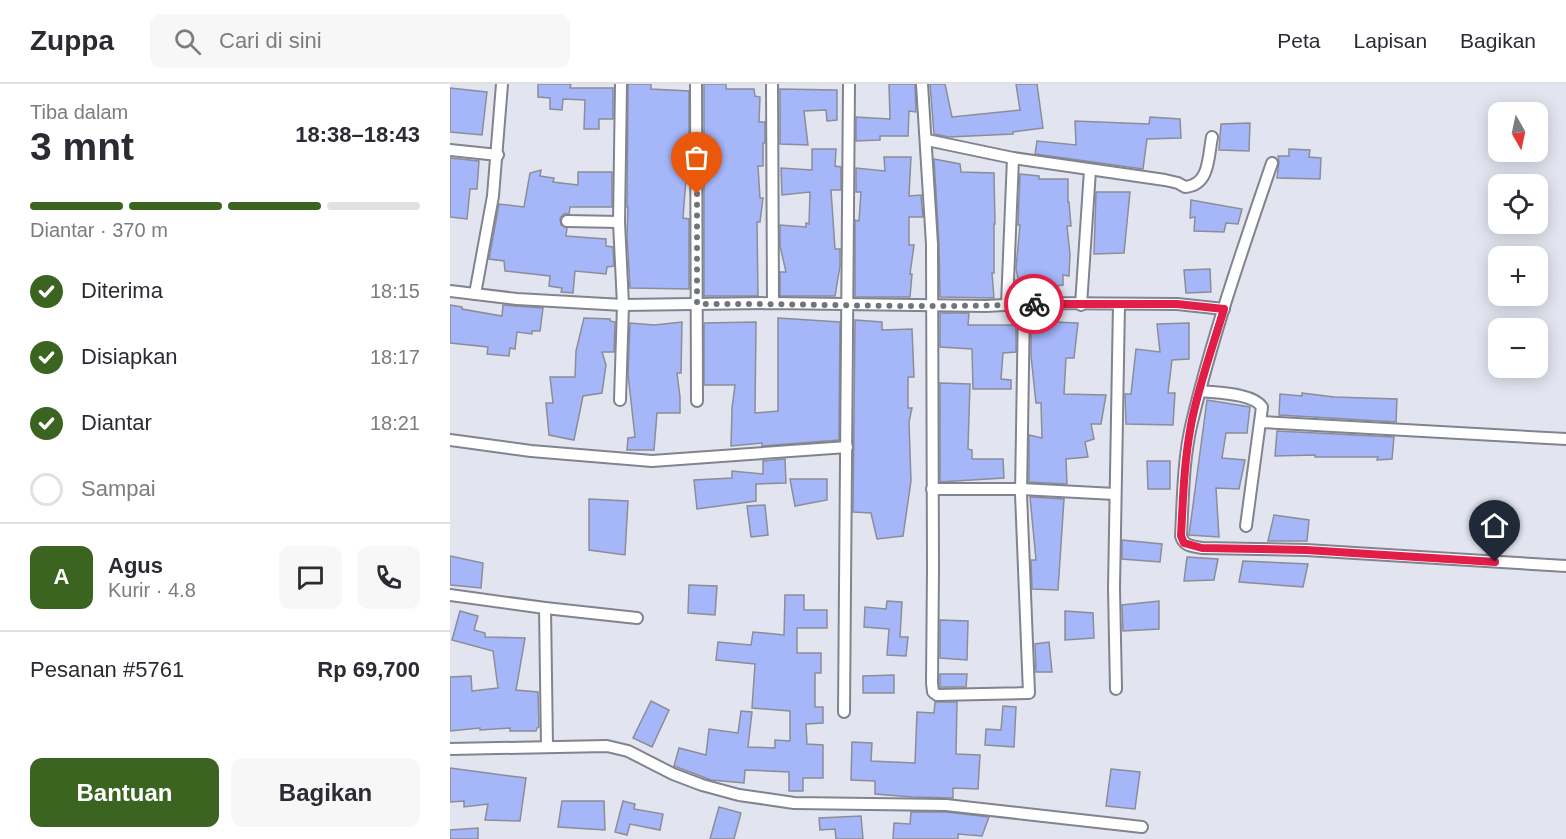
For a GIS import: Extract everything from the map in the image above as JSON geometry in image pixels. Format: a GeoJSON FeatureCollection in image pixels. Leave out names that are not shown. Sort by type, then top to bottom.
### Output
{"type":"FeatureCollection","features":[{"type":"Feature","properties":{"kind":"street"},"geometry":{"type":"LineString","coordinates":[[475,294],[493,196],[502,84]]}},
{"type":"Feature","properties":{"kind":"street"},"geometry":{"type":"LineString","coordinates":[[620,400],[621,84]]}},
{"type":"Feature","properties":{"kind":"street"},"geometry":{"type":"LineString","coordinates":[[696,84],[697,401]]}},
{"type":"Feature","properties":{"kind":"street"},"geometry":{"type":"LineString","coordinates":[[772,84],[773,303]]}},
{"type":"Feature","properties":{"kind":"street"},"geometry":{"type":"LineString","coordinates":[[844,712],[848,447],[849,84]]}},
{"type":"Feature","properties":{"kind":"street"},"geometry":{"type":"LineString","coordinates":[[922,84],[927,140],[933,305],[932,683],[934,694],[946,696],[1029,693],[1021,489],[1024,304]]}},
{"type":"Feature","properties":{"kind":"street"},"geometry":{"type":"LineString","coordinates":[[927,140],[1013,158],[1165,180],[1185,187],[1201,182],[1212,137]]}},
{"type":"Feature","properties":{"kind":"street"},"geometry":{"type":"LineString","coordinates":[[450,150],[498,155]]}},
{"type":"Feature","properties":{"kind":"street"},"geometry":{"type":"LineString","coordinates":[[1007,305],[1013,158]]}},
{"type":"Feature","properties":{"kind":"street"},"geometry":{"type":"LineString","coordinates":[[1272,163],[1224,309],[1192,422],[1183,479],[1181,536],[1183,542],[1202,548],[1306,550],[1566,566]]}},
{"type":"Feature","properties":{"kind":"street"},"geometry":{"type":"LineString","coordinates":[[1081,305],[1090,170]]}},
{"type":"Feature","properties":{"kind":"street"},"geometry":{"type":"LineString","coordinates":[[567,221],[619,222]]}},
{"type":"Feature","properties":{"kind":"street"},"geometry":{"type":"LineString","coordinates":[[450,291],[570,303],[622,305],[1177,304],[1224,309]]}},
{"type":"Feature","properties":{"kind":"street"},"geometry":{"type":"LineString","coordinates":[[1116,689],[1114,588],[1119,304]]}},
{"type":"Feature","properties":{"kind":"street"},"geometry":{"type":"LineString","coordinates":[[1201,391],[1254,399],[1262,407],[1246,526]]}},
{"type":"Feature","properties":{"kind":"street"},"geometry":{"type":"LineString","coordinates":[[1261,422],[1566,440]]}},
{"type":"Feature","properties":{"kind":"street"},"geometry":{"type":"LineString","coordinates":[[450,440],[555,454],[652,461],[848,447]]}},
{"type":"Feature","properties":{"kind":"street"},"geometry":{"type":"LineString","coordinates":[[932,489],[1021,489],[1115,494]]}},
{"type":"Feature","properties":{"kind":"street"},"geometry":{"type":"LineString","coordinates":[[450,595],[637,618]]}},
{"type":"Feature","properties":{"kind":"street"},"geometry":{"type":"LineString","coordinates":[[545,608],[547,746]]}},
{"type":"Feature","properties":{"kind":"street"},"geometry":{"type":"LineString","coordinates":[[450,749],[607,746],[628,751],[702,785],[739,795],[785,802],[946,805],[1142,827]]}},
{"type":"Feature","properties":{"kind":"building"},"geometry":{"type":"Polygon","coordinates":[[[538,84],[571,84],[570,88],[613,88],[613,119],[599,119],[599,129],[584,129],[585,100],[563,99],[562,110],[550,109],[550,98],[538,97],[538,84]]]}},
{"type":"Feature","properties":{"kind":"building"},"geometry":{"type":"Polygon","coordinates":[[[628,84],[651,84],[651,89],[689,91],[689,139],[683,218],[689,219],[689,289],[630,288],[627,236],[628,84]]]}},
{"type":"Feature","properties":{"kind":"building"},"geometry":{"type":"Polygon","coordinates":[[[704,84],[726,84],[726,89],[754,89],[755,96],[760,97],[759,122],[765,122],[765,143],[763,143],[763,166],[758,166],[760,198],[763,198],[760,222],[757,222],[758,296],[704,296],[704,84]]]}},
{"type":"Feature","properties":{"kind":"building"},"geometry":{"type":"Polygon","coordinates":[[[889,84],[915,84],[916,112],[909,111],[908,136],[880,136],[880,140],[856,141],[856,117],[890,119],[889,84]]]}},
{"type":"Feature","properties":{"kind":"building"},"geometry":{"type":"Polygon","coordinates":[[[930,84],[945,84],[952,117],[1020,110],[1016,84],[1037,84],[1043,128],[1013,132],[1013,134],[949,137],[934,134],[930,84]]]}},
{"type":"Feature","properties":{"kind":"building"},"geometry":{"type":"Polygon","coordinates":[[[450,88],[487,92],[482,135],[450,132],[450,88]]]}},
{"type":"Feature","properties":{"kind":"building"},"geometry":{"type":"Polygon","coordinates":[[[780,89],[837,90],[837,120],[827,121],[826,110],[804,111],[808,145],[780,144],[780,89]]]}},
{"type":"Feature","properties":{"kind":"building"},"geometry":{"type":"Polygon","coordinates":[[[1150,117],[1180,119],[1181,138],[1147,139],[1143,169],[1035,154],[1037,141],[1076,145],[1075,121],[1149,124],[1150,117]]]}},
{"type":"Feature","properties":{"kind":"building"},"geometry":{"type":"Polygon","coordinates":[[[1250,123],[1249,151],[1219,150],[1221,124],[1250,123]]]}},
{"type":"Feature","properties":{"kind":"building"},"geometry":{"type":"Polygon","coordinates":[[[812,149],[836,149],[835,166],[841,167],[841,190],[831,190],[835,249],[840,249],[835,296],[780,296],[780,272],[786,272],[780,246],[780,225],[806,227],[806,223],[809,224],[810,192],[782,195],[781,168],[812,170],[812,149]]]}},
{"type":"Feature","properties":{"kind":"building"},"geometry":{"type":"Polygon","coordinates":[[[1289,149],[1310,150],[1309,157],[1321,158],[1320,179],[1277,178],[1278,156],[1289,156],[1289,149]]]}},
{"type":"Feature","properties":{"kind":"building"},"geometry":{"type":"Polygon","coordinates":[[[884,157],[911,157],[909,196],[921,195],[923,217],[909,217],[909,245],[914,245],[910,297],[855,297],[855,220],[859,221],[861,192],[856,192],[856,168],[885,171],[884,157]]]}},
{"type":"Feature","properties":{"kind":"building"},"geometry":{"type":"Polygon","coordinates":[[[450,158],[479,161],[477,189],[470,189],[467,219],[450,217],[450,158]]]}},
{"type":"Feature","properties":{"kind":"building"},"geometry":{"type":"Polygon","coordinates":[[[934,159],[960,164],[961,172],[994,173],[995,224],[994,273],[992,273],[994,298],[940,297],[934,159]]]}},
{"type":"Feature","properties":{"kind":"building"},"geometry":{"type":"Polygon","coordinates":[[[541,170],[540,176],[554,178],[553,182],[578,185],[578,172],[612,172],[612,207],[570,207],[569,214],[564,214],[560,218],[561,225],[567,228],[566,236],[606,239],[606,246],[613,247],[614,266],[607,267],[606,274],[575,271],[573,293],[561,292],[562,288],[549,286],[550,276],[505,271],[504,261],[489,259],[499,204],[524,207],[530,173],[541,170]]]}},
{"type":"Feature","properties":{"kind":"building"},"geometry":{"type":"Polygon","coordinates":[[[1020,174],[1039,176],[1039,179],[1068,179],[1071,226],[1067,226],[1070,254],[1069,276],[1063,275],[1063,285],[1056,286],[1056,296],[1015,296],[1016,280],[1018,280],[1016,268],[1020,225],[1018,225],[1020,174]]]}},
{"type":"Feature","properties":{"kind":"building"},"geometry":{"type":"Polygon","coordinates":[[[1096,192],[1130,192],[1124,253],[1094,254],[1096,192]]]}},
{"type":"Feature","properties":{"kind":"building"},"geometry":{"type":"Polygon","coordinates":[[[1191,200],[1242,209],[1238,224],[1226,223],[1224,232],[1194,231],[1195,217],[1190,218],[1191,200]]]}},
{"type":"Feature","properties":{"kind":"building"},"geometry":{"type":"Polygon","coordinates":[[[1210,269],[1211,292],[1186,293],[1184,270],[1210,269]]]}},
{"type":"Feature","properties":{"kind":"building"},"geometry":{"type":"Polygon","coordinates":[[[450,305],[502,316],[503,305],[543,308],[540,331],[532,331],[532,334],[517,332],[515,349],[510,348],[509,356],[487,354],[488,347],[450,343],[450,305]]]}},
{"type":"Feature","properties":{"kind":"building"},"geometry":{"type":"Polygon","coordinates":[[[940,313],[969,313],[968,325],[1016,325],[1016,352],[1003,353],[1001,379],[1011,380],[1011,389],[973,389],[972,349],[940,347],[940,313]]]}},
{"type":"Feature","properties":{"kind":"building"},"geometry":{"type":"Polygon","coordinates":[[[584,318],[610,319],[615,322],[614,352],[602,352],[606,365],[602,393],[583,396],[574,440],[549,435],[546,403],[553,403],[550,377],[575,377],[576,351],[584,318]]]}},
{"type":"Feature","properties":{"kind":"building"},"geometry":{"type":"Polygon","coordinates":[[[778,318],[840,322],[839,440],[731,446],[735,385],[704,385],[704,323],[756,322],[755,413],[778,411],[778,318]]]}},
{"type":"Feature","properties":{"kind":"building"},"geometry":{"type":"Polygon","coordinates":[[[855,320],[882,322],[882,330],[912,329],[914,377],[908,377],[908,408],[912,408],[909,422],[911,481],[903,536],[877,539],[871,513],[853,512],[855,320]]]}},
{"type":"Feature","properties":{"kind":"building"},"geometry":{"type":"Polygon","coordinates":[[[1031,321],[1078,323],[1074,358],[1066,358],[1064,394],[1106,395],[1101,424],[1091,424],[1094,439],[1085,442],[1088,457],[1066,459],[1067,484],[1029,482],[1029,435],[1042,438],[1041,403],[1036,403],[1031,356],[1031,321]]]}},
{"type":"Feature","properties":{"kind":"building"},"geometry":{"type":"Polygon","coordinates":[[[682,322],[681,373],[677,373],[680,413],[657,413],[654,450],[627,450],[628,438],[635,437],[628,374],[630,323],[654,325],[682,322]]]}},
{"type":"Feature","properties":{"kind":"building"},"geometry":{"type":"Polygon","coordinates":[[[1189,323],[1189,359],[1172,360],[1168,393],[1175,393],[1173,425],[1126,424],[1125,394],[1131,394],[1136,349],[1160,352],[1157,324],[1189,323]]]}},
{"type":"Feature","properties":{"kind":"building"},"geometry":{"type":"Polygon","coordinates":[[[940,383],[970,384],[968,449],[972,450],[972,459],[1003,459],[1004,478],[940,482],[940,383]]]}},
{"type":"Feature","properties":{"kind":"building"},"geometry":{"type":"Polygon","coordinates":[[[1302,393],[1334,397],[1397,399],[1396,422],[1279,415],[1280,394],[1302,396],[1302,393]]]}},
{"type":"Feature","properties":{"kind":"building"},"geometry":{"type":"Polygon","coordinates":[[[1207,400],[1250,407],[1247,433],[1226,433],[1222,458],[1245,460],[1239,489],[1216,488],[1219,537],[1189,535],[1207,400]]]}},
{"type":"Feature","properties":{"kind":"building"},"geometry":{"type":"Polygon","coordinates":[[[1277,431],[1394,437],[1392,459],[1315,457],[1315,455],[1275,456],[1277,431]]]}},
{"type":"Feature","properties":{"kind":"building"},"geometry":{"type":"Polygon","coordinates":[[[785,459],[786,483],[756,484],[756,501],[697,509],[694,480],[732,478],[732,471],[763,474],[763,461],[785,459]]]}},
{"type":"Feature","properties":{"kind":"building"},"geometry":{"type":"Polygon","coordinates":[[[1147,461],[1170,461],[1170,489],[1148,489],[1147,461]]]}},
{"type":"Feature","properties":{"kind":"building"},"geometry":{"type":"Polygon","coordinates":[[[790,479],[827,479],[827,500],[795,506],[790,479]]]}},
{"type":"Feature","properties":{"kind":"building"},"geometry":{"type":"Polygon","coordinates":[[[1030,497],[1064,499],[1058,590],[1032,589],[1031,560],[1036,560],[1030,497]]]}},
{"type":"Feature","properties":{"kind":"building"},"geometry":{"type":"Polygon","coordinates":[[[589,499],[628,501],[625,555],[589,550],[589,499]]]}},
{"type":"Feature","properties":{"kind":"building"},"geometry":{"type":"Polygon","coordinates":[[[765,505],[768,535],[751,537],[747,506],[765,505]]]}},
{"type":"Feature","properties":{"kind":"building"},"geometry":{"type":"Polygon","coordinates":[[[1274,515],[1309,520],[1307,541],[1268,541],[1274,515]]]}},
{"type":"Feature","properties":{"kind":"building"},"geometry":{"type":"Polygon","coordinates":[[[1122,540],[1162,544],[1160,562],[1122,559],[1122,540]]]}},
{"type":"Feature","properties":{"kind":"building"},"geometry":{"type":"Polygon","coordinates":[[[450,556],[483,563],[481,588],[450,585],[450,556]]]}},
{"type":"Feature","properties":{"kind":"building"},"geometry":{"type":"Polygon","coordinates":[[[1187,557],[1218,559],[1214,580],[1184,581],[1187,557]]]}},
{"type":"Feature","properties":{"kind":"building"},"geometry":{"type":"Polygon","coordinates":[[[1243,561],[1308,564],[1303,587],[1239,582],[1243,561]]]}},
{"type":"Feature","properties":{"kind":"building"},"geometry":{"type":"Polygon","coordinates":[[[689,585],[717,586],[715,615],[688,613],[689,585]]]}},
{"type":"Feature","properties":{"kind":"building"},"geometry":{"type":"Polygon","coordinates":[[[785,595],[804,595],[804,610],[827,610],[827,628],[797,628],[797,653],[821,653],[821,673],[815,673],[815,707],[823,707],[823,723],[806,724],[807,744],[823,745],[823,778],[803,778],[803,791],[789,791],[789,772],[745,770],[744,783],[711,780],[674,766],[679,748],[706,755],[709,729],[738,733],[741,711],[752,712],[748,747],[775,748],[775,740],[790,741],[790,711],[752,708],[755,664],[716,660],[718,642],[751,645],[753,632],[784,635],[785,595]]]}},
{"type":"Feature","properties":{"kind":"building"},"geometry":{"type":"Polygon","coordinates":[[[887,601],[902,602],[900,637],[908,637],[906,656],[887,655],[889,629],[864,627],[865,607],[886,609],[887,601]]]}},
{"type":"Feature","properties":{"kind":"building"},"geometry":{"type":"Polygon","coordinates":[[[1159,601],[1159,629],[1123,631],[1122,605],[1159,601]]]}},
{"type":"Feature","properties":{"kind":"building"},"geometry":{"type":"Polygon","coordinates":[[[460,611],[478,616],[474,630],[485,633],[485,637],[525,638],[516,690],[538,692],[539,727],[536,731],[510,731],[510,728],[480,730],[480,728],[450,731],[450,677],[471,676],[472,691],[498,688],[493,651],[452,640],[460,611]]]}},
{"type":"Feature","properties":{"kind":"building"},"geometry":{"type":"Polygon","coordinates":[[[1065,611],[1093,613],[1094,638],[1065,640],[1065,611]]]}},
{"type":"Feature","properties":{"kind":"building"},"geometry":{"type":"Polygon","coordinates":[[[940,620],[968,621],[967,660],[940,658],[940,620]]]}},
{"type":"Feature","properties":{"kind":"building"},"geometry":{"type":"Polygon","coordinates":[[[1049,642],[1052,672],[1036,672],[1035,644],[1049,642]]]}},
{"type":"Feature","properties":{"kind":"building"},"geometry":{"type":"Polygon","coordinates":[[[940,674],[967,674],[966,687],[940,687],[940,674]]]}},
{"type":"Feature","properties":{"kind":"building"},"geometry":{"type":"Polygon","coordinates":[[[894,675],[894,693],[863,693],[863,676],[894,675]]]}},
{"type":"Feature","properties":{"kind":"building"},"geometry":{"type":"Polygon","coordinates":[[[651,701],[669,710],[652,747],[633,738],[651,701]]]}},
{"type":"Feature","properties":{"kind":"building"},"geometry":{"type":"Polygon","coordinates":[[[935,702],[957,702],[956,754],[980,755],[978,789],[953,788],[953,798],[912,797],[875,794],[875,781],[851,780],[852,742],[872,743],[871,761],[915,763],[917,712],[934,713],[935,702]]]}},
{"type":"Feature","properties":{"kind":"building"},"geometry":{"type":"Polygon","coordinates":[[[1003,706],[1016,707],[1014,747],[985,745],[986,729],[1001,730],[1003,706]]]}},
{"type":"Feature","properties":{"kind":"building"},"geometry":{"type":"Polygon","coordinates":[[[450,768],[526,778],[520,821],[485,820],[488,804],[464,807],[464,801],[450,802],[450,768]]]}},
{"type":"Feature","properties":{"kind":"building"},"geometry":{"type":"Polygon","coordinates":[[[1111,769],[1140,772],[1135,809],[1106,806],[1111,769]]]}},
{"type":"Feature","properties":{"kind":"building"},"geometry":{"type":"Polygon","coordinates":[[[562,801],[604,801],[605,830],[558,827],[562,801]]]}},
{"type":"Feature","properties":{"kind":"building"},"geometry":{"type":"Polygon","coordinates":[[[623,801],[635,804],[634,809],[663,814],[660,830],[630,824],[627,835],[615,832],[623,801]]]}},
{"type":"Feature","properties":{"kind":"building"},"geometry":{"type":"Polygon","coordinates":[[[719,807],[741,813],[734,839],[710,839],[719,807]]]}},
{"type":"Feature","properties":{"kind":"building"},"geometry":{"type":"Polygon","coordinates":[[[911,812],[946,812],[989,817],[982,836],[958,834],[958,839],[893,839],[894,823],[910,824],[911,812]]]}},
{"type":"Feature","properties":{"kind":"building"},"geometry":{"type":"Polygon","coordinates":[[[861,816],[863,839],[836,839],[835,829],[820,830],[819,818],[861,816]]]}},
{"type":"Feature","properties":{"kind":"building"},"geometry":{"type":"Polygon","coordinates":[[[478,828],[478,839],[450,839],[450,830],[478,828]]]}},
{"type":"Feature","properties":{"kind":"way so far"},"geometry":{"type":"LineString","coordinates":[[697,194],[697,304],[986,306],[1034,304]]}},
{"type":"Feature","properties":{"kind":"route"},"geometry":{"type":"LineString","coordinates":[[1034,304],[1177,304],[1224,309],[1192,422],[1186,454],[1181,536],[1187,545],[1202,548],[1306,550],[1495,562]]}}]}
